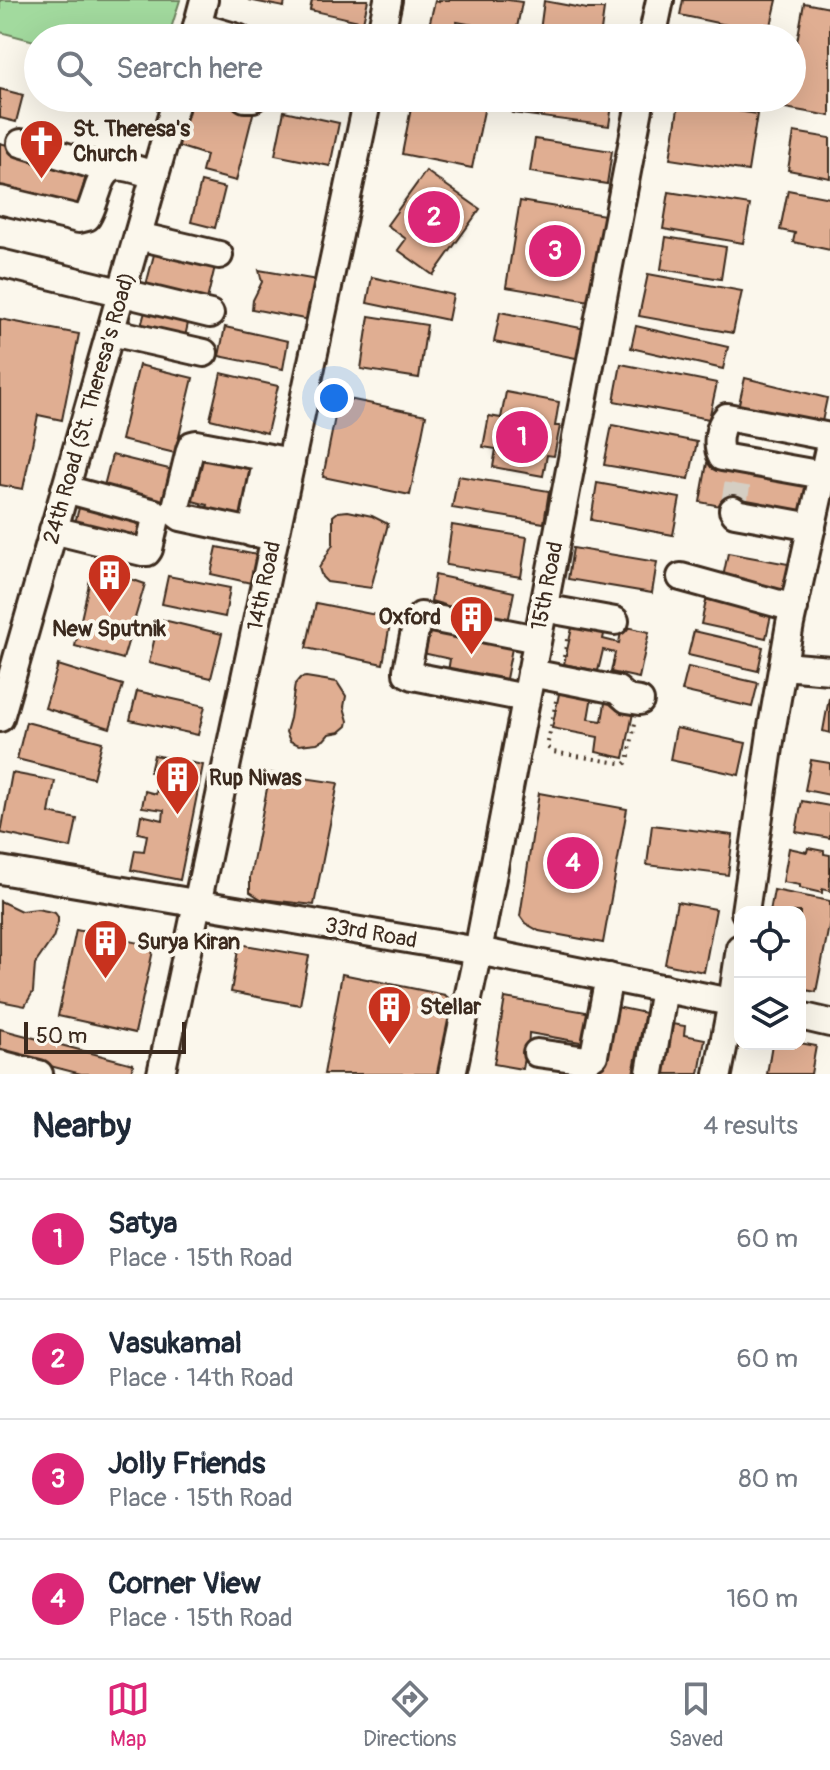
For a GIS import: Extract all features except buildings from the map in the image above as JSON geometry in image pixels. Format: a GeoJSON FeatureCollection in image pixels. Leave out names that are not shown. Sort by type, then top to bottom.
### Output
{"type":"FeatureCollection","features":[{"type":"Feature","properties":{"kind":"street"},"geometry":{"type":"LineString","coordinates":[[201,24],[204,0]]}},
{"type":"Feature","properties":{"kind":"street"},"geometry":{"type":"LineString","coordinates":[[383,24],[388,0]]}},
{"type":"Feature","properties":{"kind":"street"},"geometry":{"type":"LineString","coordinates":[[655,24],[660,0]]}},
{"type":"Feature","properties":{"kind":"street","name":"24th Road (St. Theresa's Road)"},"geometry":{"type":"LineString","coordinates":[[0,718],[62,532],[111,332],[130,291],[147,238],[155,175],[173,112]]}},
{"type":"Feature","properties":{"kind":"street","name":"14th Road"},"geometry":{"type":"LineString","coordinates":[[161,1074],[197,904],[263,535],[365,112]]}},
{"type":"Feature","properties":{"kind":"street","name":"15th Road"},"geometry":{"type":"LineString","coordinates":[[456,1073],[638,112]]}},
{"type":"Feature","properties":{"kind":"street"},"geometry":{"type":"LineString","coordinates":[[21,143],[107,169],[127,167],[155,175]]}},
{"type":"Feature","properties":{"kind":"street"},"geometry":{"type":"LineString","coordinates":[[0,200],[79,219],[87,217],[107,169]]}},
{"type":"Feature","properties":{"kind":"street"},"geometry":{"type":"LineString","coordinates":[[147,238],[219,255]]}},
{"type":"Feature","properties":{"kind":"street"},"geometry":{"type":"LineString","coordinates":[[0,263],[208,311]]}},
{"type":"Feature","properties":{"kind":"street"},"geometry":{"type":"LineString","coordinates":[[111,332],[204,353]]}},
{"type":"Feature","properties":{"kind":"street"},"geometry":{"type":"LineString","coordinates":[[746,906],[783,666],[825,438],[727,417],[723,422],[718,444],[722,457],[816,477]]}},
{"type":"Feature","properties":{"kind":"street"},"geometry":{"type":"LineString","coordinates":[[263,535],[181,517],[176,507],[192,445],[279,460]]}},
{"type":"Feature","properties":{"kind":"street"},"geometry":{"type":"LineString","coordinates":[[740,468],[816,477]]}},
{"type":"Feature","properties":{"kind":"street"},"geometry":{"type":"LineString","coordinates":[[62,532],[148,551],[155,513],[73,490]]}},
{"type":"Feature","properties":{"kind":"street"},"geometry":{"type":"LineString","coordinates":[[733,510],[735,513],[807,526]]}},
{"type":"Feature","properties":{"kind":"street"},"geometry":{"type":"LineString","coordinates":[[681,577],[794,608]]}},
{"type":"Feature","properties":{"kind":"street"},"geometry":{"type":"LineString","coordinates":[[543,608],[615,621]]}},
{"type":"Feature","properties":{"kind":"street"},"geometry":{"type":"LineString","coordinates":[[537,639],[421,616],[417,621],[407,673],[528,686],[560,678],[617,690],[627,699],[639,701]]}},
{"type":"Feature","properties":{"kind":"street"},"geometry":{"type":"LineString","coordinates":[[783,666],[830,670]]}},
{"type":"Feature","properties":{"kind":"street","name":"33rd Road"},"geometry":{"type":"LineString","coordinates":[[0,870],[478,951],[734,1003]]}},
{"type":"Feature","properties":{"kind":"street"},"geometry":{"type":"LineString","coordinates":[[537,1053],[587,1060],[592,1058],[609,977]]}},
{"type":"Feature","properties":{"kind":"street"},"geometry":{"type":"LineString","coordinates":[[650,1073],[664,988]]}},
{"type":"Feature","properties":{"kind":"street"},"geometry":{"type":"LineString","coordinates":[[718,1074],[734,1011]]}},
{"type":"Feature","properties":{"kind":"street"},"geometry":{"type":"LineString","coordinates":[[806,1017],[830,1023]]}},
{"type":"Feature","properties":{"kind":"street"},"geometry":{"type":"LineString","coordinates":[[0,1064],[39,1074]]}},
{"type":"Feature","properties":{"kind":"path"},"geometry":{"type":"LineString","coordinates":[[572,613],[547,747],[553,752],[625,764],[639,701]]}},
{"type":"Feature","properties":{"kind":"green space"},"geometry":{"type":"Polygon","coordinates":[[[0,0],[180,0],[172,24],[24,24],[24,38],[0,32],[0,0]]]}},
{"type":"Feature","properties":{"kind":"tunnel"},"geometry":{"type":"LineString","coordinates":[[733,510],[740,468]]}},
{"type":"Feature","properties":{"kind":"place","name":"St. Theresa's Church"},"geometry":{"type":"Point","coordinates":[42,181]}},
{"type":"Feature","properties":{"kind":"place","name":"Vasukamal"},"geometry":{"type":"Point","coordinates":[434,217]}},
{"type":"Feature","properties":{"kind":"place","name":"Jolly Friends"},"geometry":{"type":"Point","coordinates":[555,251]}},
{"type":"Feature","properties":{"kind":"place","name":"Satya"},"geometry":{"type":"Point","coordinates":[522,437]}},
{"type":"Feature","properties":{"kind":"place","name":"New Sputnik"},"geometry":{"type":"Point","coordinates":[109,615]}},
{"type":"Feature","properties":{"kind":"place","name":"Oxford"},"geometry":{"type":"Point","coordinates":[472,656]}},
{"type":"Feature","properties":{"kind":"place","name":"Rup Niwas"},"geometry":{"type":"Point","coordinates":[178,817]}},
{"type":"Feature","properties":{"kind":"place","name":"Corner View"},"geometry":{"type":"Point","coordinates":[573,863]}},
{"type":"Feature","properties":{"kind":"place","name":"Surya Kiran"},"geometry":{"type":"Point","coordinates":[106,981]}},
{"type":"Feature","properties":{"kind":"place","name":"Stellar"},"geometry":{"type":"Point","coordinates":[389,1046]}}]}
